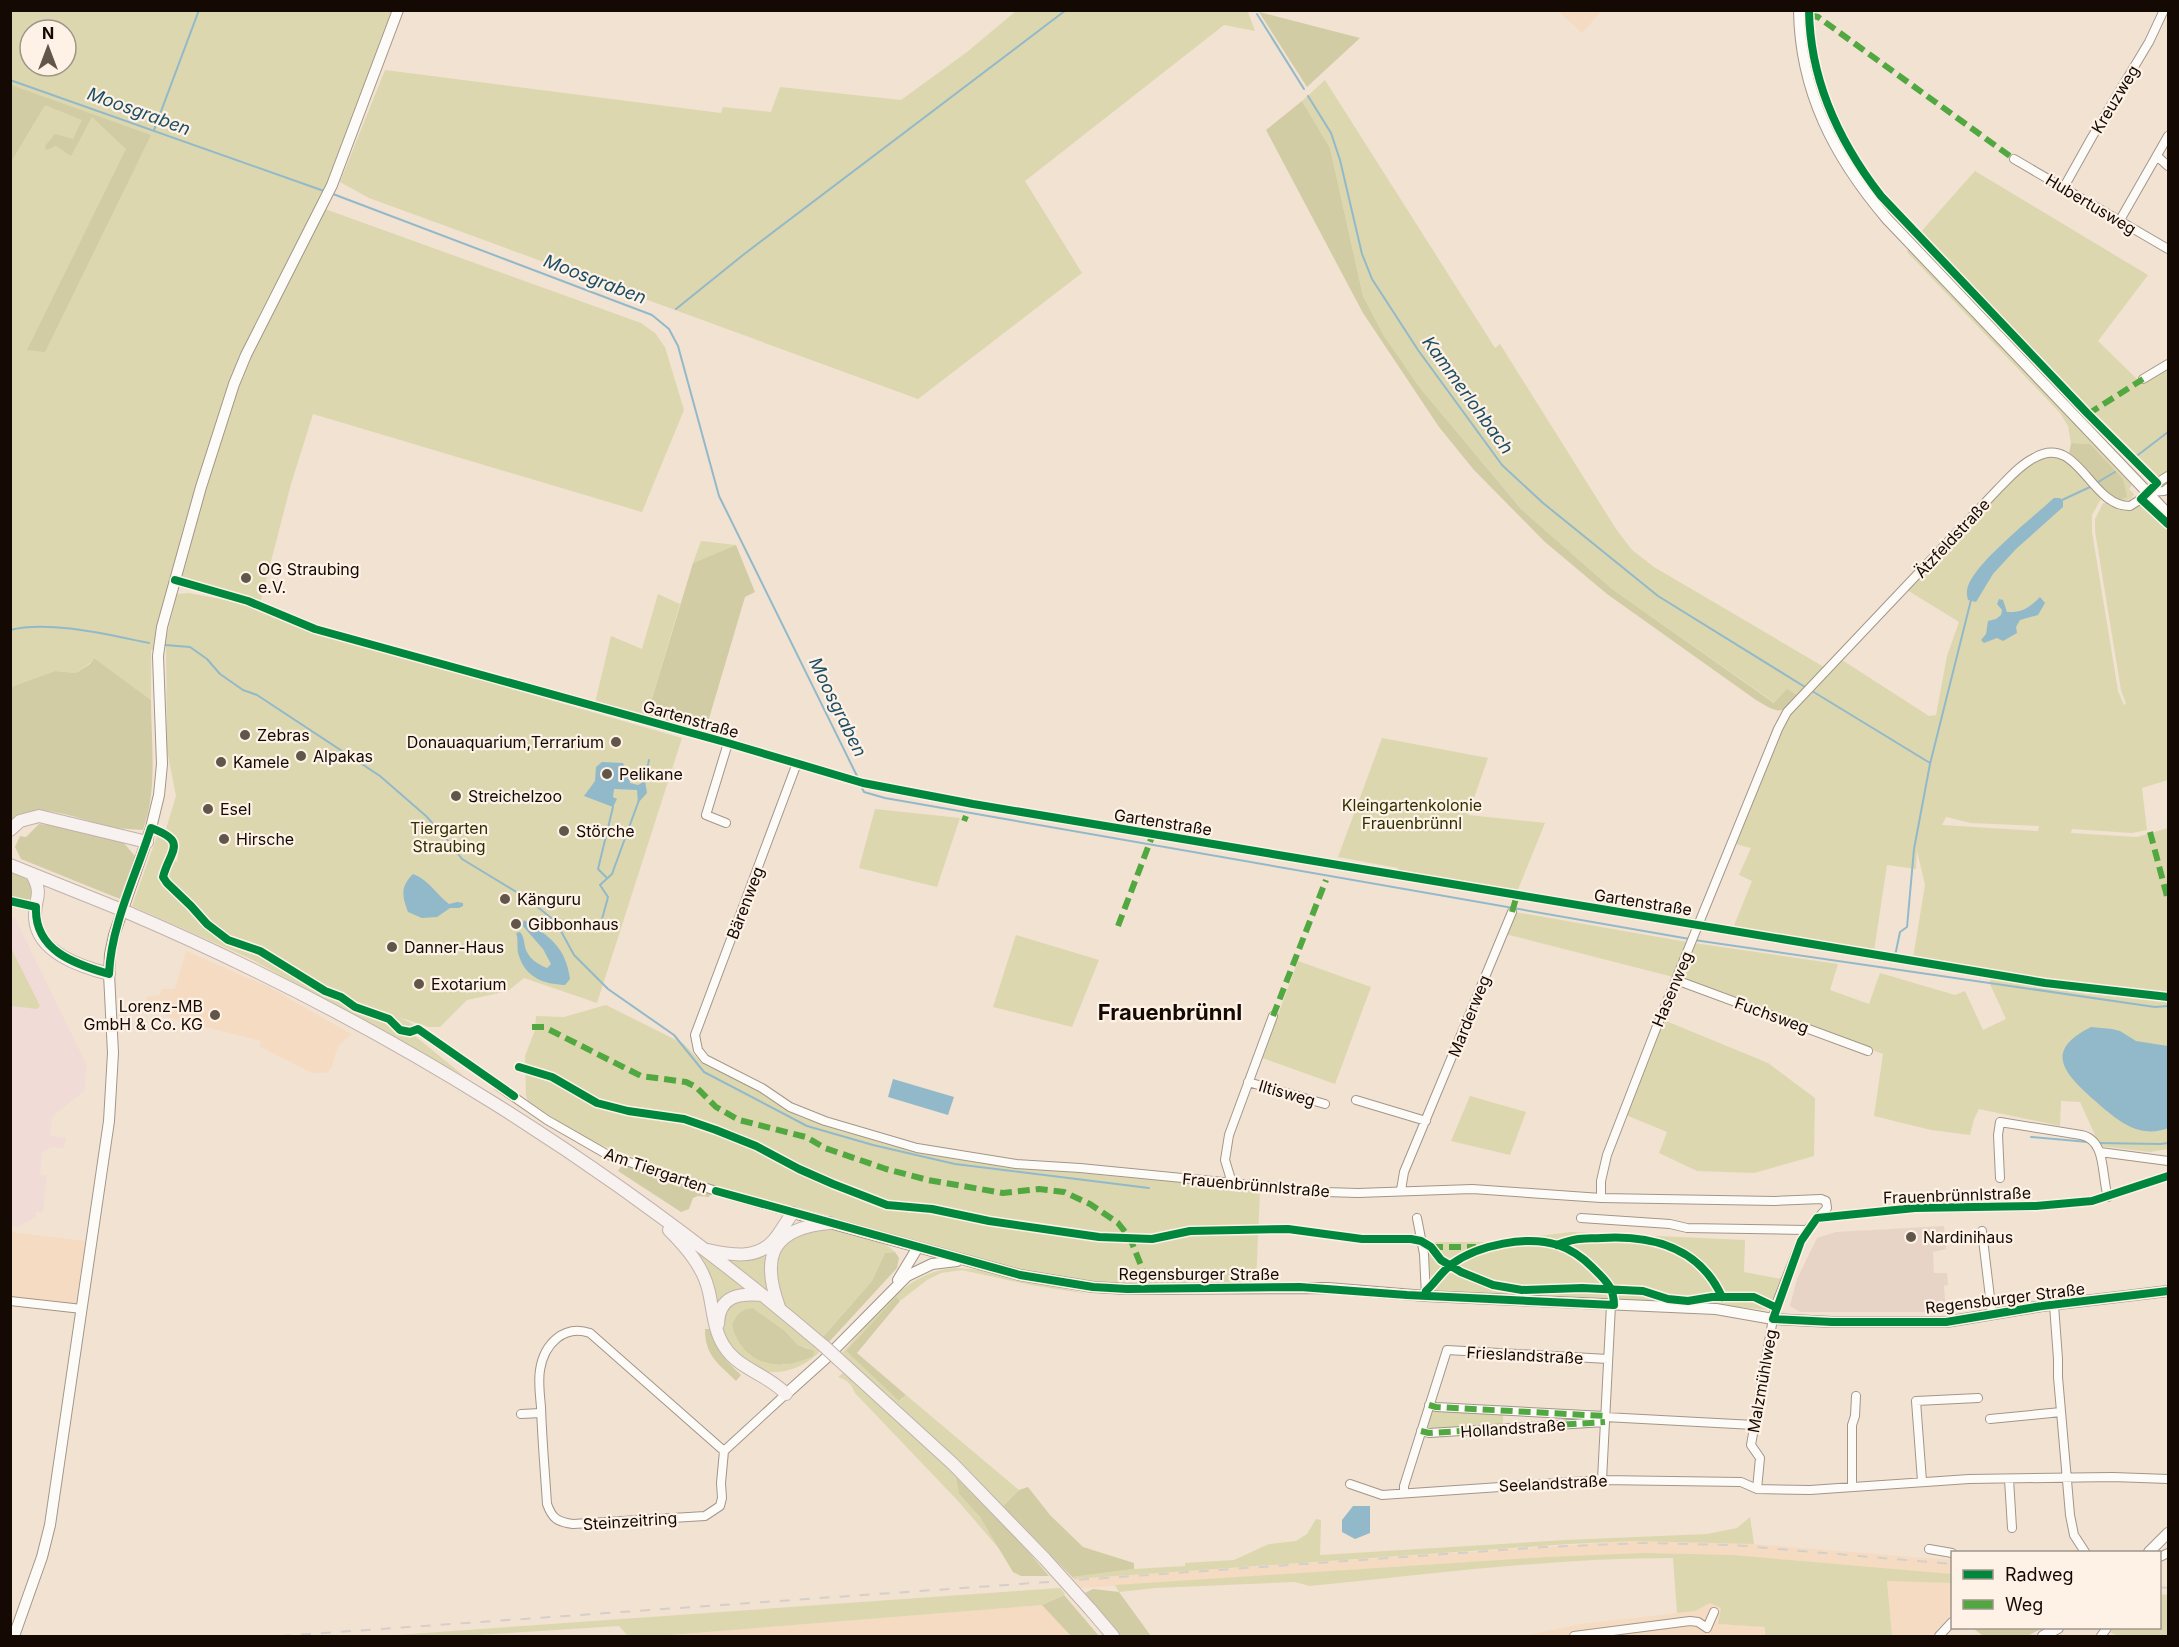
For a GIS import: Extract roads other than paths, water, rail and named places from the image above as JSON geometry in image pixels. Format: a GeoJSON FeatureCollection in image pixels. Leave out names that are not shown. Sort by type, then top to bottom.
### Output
{"type":"FeatureCollection","features":[{"type":"Feature","properties":{"kind":"main road"},"geometry":{"type":"LineString","coordinates":[[10,830],[20,821],[39,816],[147,842]]}},
{"type":"Feature","properties":{"kind":"main road"},"geometry":{"type":"LineString","coordinates":[[11,864],[123,910],[262,973],[397,1045],[512,1113],[603,1174],[705,1249],[825,1347],[953,1464],[1045,1559],[1113,1636]]}},
{"type":"Feature","properties":{"kind":"main road"},"geometry":{"type":"LineString","coordinates":[[32,874],[38,884],[37,928],[41,936],[56,951],[70,960],[109,974]]}},
{"type":"Feature","properties":{"kind":"main road"},"geometry":{"type":"LineString","coordinates":[[38,901],[56,883]]}},
{"type":"Feature","properties":{"kind":"main road"},"geometry":{"type":"LineString","coordinates":[[641,1202],[682,1243],[698,1265],[708,1286],[718,1331],[725,1349],[737,1361],[777,1384],[786,1394]]}},
{"type":"Feature","properties":{"kind":"main road"},"geometry":{"type":"LineString","coordinates":[[705,1249],[733,1255],[761,1250],[773,1242],[793,1213]]}},
{"type":"Feature","properties":{"kind":"main road"},"geometry":{"type":"LineString","coordinates":[[793,1213],[795,1230]]}},
{"type":"Feature","properties":{"kind":"main road"},"geometry":{"type":"LineString","coordinates":[[779,1308],[770,1276],[774,1250],[795,1230],[830,1223]]}},
{"type":"Feature","properties":{"kind":"main road"},"geometry":{"type":"LineString","coordinates":[[718,1331],[719,1314],[729,1300],[744,1294],[763,1295]]}},
{"type":"Feature","properties":{"kind":"street"},"geometry":{"type":"LineString","coordinates":[[15,1634],[42,1557],[50,1525],[112,1097],[110,954],[114,935],[157,809],[162,780],[159,639],[201,487],[234,384],[246,355],[330,189],[398,10]]}},
{"type":"Feature","properties":{"kind":"street"},"geometry":{"type":"LineString","coordinates":[[1799,10],[1802,51],[1817,108],[1828,134],[1855,180],[1887,219],[2144,496],[2169,514]]}},
{"type":"Feature","properties":{"kind":"street","name":"Kreuzweg"},"geometry":{"type":"LineString","coordinates":[[2064,187],[2149,42],[2164,10]]}},
{"type":"Feature","properties":{"kind":"street"},"geometry":{"type":"LineString","coordinates":[[2120,220],[2169,136]]}},
{"type":"Feature","properties":{"kind":"street"},"geometry":{"type":"LineString","coordinates":[[2157,156],[2169,166]]}},
{"type":"Feature","properties":{"kind":"street","name":"Hubertusweg"},"geometry":{"type":"LineString","coordinates":[[2014,159],[2169,249]]}},
{"type":"Feature","properties":{"kind":"street"},"geometry":{"type":"LineString","coordinates":[[2143,379],[2169,364]]}},
{"type":"Feature","properties":{"kind":"street","name":"Ätzfeldstraße"},"geometry":{"type":"LineString","coordinates":[[1784,717],[1824,671],[1998,489],[2032,459],[2048,452],[2064,455],[2115,503],[2130,506],[2144,496],[2169,488]]}},
{"type":"Feature","properties":{"kind":"street"},"geometry":{"type":"LineString","coordinates":[[2144,496],[2157,483],[2169,476]]}},
{"type":"Feature","properties":{"kind":"street","name":"Gartenstraße"},"geometry":{"type":"LineString","coordinates":[[175,580],[248,601],[315,629],[728,743],[863,783],[973,804],[1894,958],[2078,988],[2169,997]]}},
{"type":"Feature","properties":{"kind":"street","name":"Hasenweg"},"geometry":{"type":"LineString","coordinates":[[1601,1198],[1601,1181],[1607,1155],[1656,1026],[1784,717]]}},
{"type":"Feature","properties":{"kind":"street"},"geometry":{"type":"LineString","coordinates":[[726,823],[706,815],[728,743]]}},
{"type":"Feature","properties":{"kind":"street","name":"Bärenweg"},"geometry":{"type":"LineString","coordinates":[[696,1042],[697,1027],[797,764]]}},
{"type":"Feature","properties":{"kind":"street"},"geometry":{"type":"LineString","coordinates":[[10,901],[38,901]]}},
{"type":"Feature","properties":{"kind":"street","name":"Marderweg"},"geometry":{"type":"LineString","coordinates":[[1401,1190],[1404,1172],[1512,912]]}},
{"type":"Feature","properties":{"kind":"street","name":"Fuchsweg"},"geometry":{"type":"LineString","coordinates":[[1676,980],[1868,1051]]}},
{"type":"Feature","properties":{"kind":"street","name":"Iltisweg"},"geometry":{"type":"LineString","coordinates":[[1232,1183],[1225,1154],[1232,1126],[1273,1016]]}},
{"type":"Feature","properties":{"kind":"street","name":"Frauenbrünnlstraße"},"geometry":{"type":"LineString","coordinates":[[696,1042],[700,1056],[711,1064],[754,1083],[790,1107],[825,1121],[917,1148],[1016,1164],[1325,1192],[1494,1189],[1601,1198],[1775,1201],[1816,1197],[1826,1201],[1827,1204],[1817,1218]]}},
{"type":"Feature","properties":{"kind":"street","name":"Iltisweg"},"geometry":{"type":"LineString","coordinates":[[1248,1082],[1325,1104]]}},
{"type":"Feature","properties":{"kind":"street","name":"Am Tiergarten"},"geometry":{"type":"LineString","coordinates":[[498,1086],[547,1120],[602,1152],[716,1191],[793,1213]]}},
{"type":"Feature","properties":{"kind":"street"},"geometry":{"type":"LineString","coordinates":[[1356,1100],[1426,1121]]}},
{"type":"Feature","properties":{"kind":"street"},"geometry":{"type":"LineString","coordinates":[[2000,1178],[1998,1135],[2000,1122],[2081,1135],[2096,1145],[2169,1161]]}},
{"type":"Feature","properties":{"kind":"street"},"geometry":{"type":"LineString","coordinates":[[2096,1145],[2109,1197]]}},
{"type":"Feature","properties":{"kind":"street","name":"Frauenbrünnlstraße"},"geometry":{"type":"LineString","coordinates":[[1817,1218],[1916,1208],[2036,1206],[2092,1201],[2169,1176]]}},
{"type":"Feature","properties":{"kind":"street","name":"Regensburger Straße"},"geometry":{"type":"LineString","coordinates":[[793,1213],[1036,1278],[1093,1287],[1127,1289],[1300,1287],[1426,1296],[1716,1309],[1773,1319],[1832,1322],[1946,1322],[2054,1305],[2169,1291]]}},
{"type":"Feature","properties":{"kind":"street"},"geometry":{"type":"LineString","coordinates":[[1417,1218],[1424,1254],[1426,1296]]}},
{"type":"Feature","properties":{"kind":"street"},"geometry":{"type":"LineString","coordinates":[[1581,1218],[1670,1224],[1687,1228],[1807,1230]]}},
{"type":"Feature","properties":{"kind":"street"},"geometry":{"type":"LineString","coordinates":[[1773,1319],[1797,1252],[1807,1230],[1817,1218]]}},
{"type":"Feature","properties":{"kind":"street"},"geometry":{"type":"LineString","coordinates":[[1982,1231],[1992,1314]]}},
{"type":"Feature","properties":{"kind":"street"},"geometry":{"type":"LineString","coordinates":[[918,1247],[921,1260],[918,1270]]}},
{"type":"Feature","properties":{"kind":"street"},"geometry":{"type":"LineString","coordinates":[[895,1287],[918,1247]]}},
{"type":"Feature","properties":{"kind":"street"},"geometry":{"type":"LineString","coordinates":[[724,1451],[825,1359],[895,1287],[918,1270],[944,1262],[969,1261]]}},
{"type":"Feature","properties":{"kind":"street"},"geometry":{"type":"LineString","coordinates":[[10,1301],[82,1309]]}},
{"type":"Feature","properties":{"kind":"street"},"geometry":{"type":"LineString","coordinates":[[1602,1480],[1611,1305]]}},
{"type":"Feature","properties":{"kind":"street"},"geometry":{"type":"LineString","coordinates":[[2054,1305],[2070,1515],[2074,1535],[2084,1551]]}},
{"type":"Feature","properties":{"kind":"street","name":"Malzmühlweg"},"geometry":{"type":"LineString","coordinates":[[1756,1489],[1760,1458],[1751,1445],[1773,1319]]}},
{"type":"Feature","properties":{"kind":"street","name":"Steinzeitring"},"geometry":{"type":"LineString","coordinates":[[572,1330],[590,1333],[724,1451],[720,1506],[705,1516],[560,1523],[552,1516],[547,1504],[541,1413],[540,1372],[554,1340],[562,1333],[572,1330]]}},
{"type":"Feature","properties":{"kind":"street","name":"Frieslandstraße"},"geometry":{"type":"LineString","coordinates":[[1404,1493],[1404,1485],[1447,1350],[1608,1359]]}},
{"type":"Feature","properties":{"kind":"street"},"geometry":{"type":"LineString","coordinates":[[1852,1486],[1852,1425],[1856,1396]]}},
{"type":"Feature","properties":{"kind":"street"},"geometry":{"type":"LineString","coordinates":[[1922,1481],[1916,1401],[1978,1398]]}},
{"type":"Feature","properties":{"kind":"street","name":"Hollandstraße"},"geometry":{"type":"LineString","coordinates":[[1429,1405],[1605,1418],[1754,1425]]}},
{"type":"Feature","properties":{"kind":"street"},"geometry":{"type":"LineString","coordinates":[[1990,1419],[2061,1412]]}},
{"type":"Feature","properties":{"kind":"street"},"geometry":{"type":"LineString","coordinates":[[521,1414],[541,1413]]}},
{"type":"Feature","properties":{"kind":"street","name":"Hollandstraße"},"geometry":{"type":"LineString","coordinates":[[1421,1431],[1429,1433],[1605,1418]]}},
{"type":"Feature","properties":{"kind":"street"},"geometry":{"type":"LineString","coordinates":[[1756,1489],[1810,1490],[1922,1481],[2113,1477],[2169,1479]]}},
{"type":"Feature","properties":{"kind":"street"},"geometry":{"type":"LineString","coordinates":[[2009,1479],[2012,1528]]}},
{"type":"Feature","properties":{"kind":"street","name":"Seelandstraße"},"geometry":{"type":"LineString","coordinates":[[1350,1484],[1382,1495],[1602,1480],[1741,1482],[1756,1489]]}},
{"type":"Feature","properties":{"kind":"street"},"geometry":{"type":"LineString","coordinates":[[2150,1551],[2169,1533]]}},
{"type":"Feature","properties":{"kind":"street"},"geometry":{"type":"LineString","coordinates":[[1929,1549],[1951,1553]]}},
{"type":"Feature","properties":{"kind":"street"},"geometry":{"type":"LineString","coordinates":[[1574,1636],[1690,1621],[1698,1622],[1708,1632],[1714,1612]]}},
{"type":"Feature","properties":{"kind":"street"},"geometry":{"type":"LineString","coordinates":[[1939,1636],[1951,1624]]}},
{"type":"Feature","properties":{"kind":"water"},"geometry":{"type":"Polygon","coordinates":[[[2054,498],[2060,498],[2063,507],[2016,549],[1993,574],[1976,602],[1968,600],[1968,586],[1982,565],[2006,540],[2054,498]]]}},
{"type":"Feature","properties":{"kind":"water"},"geometry":{"type":"Polygon","coordinates":[[[2040,597],[2045,603],[2038,615],[2020,620],[2016,627],[2017,633],[2003,641],[1997,638],[1984,643],[1981,640],[1986,634],[1988,621],[2001,615],[2002,610],[1997,604],[1999,599],[2003,600],[2007,612],[2012,612],[2025,609],[2040,597]]]}},
{"type":"Feature","properties":{"kind":"water"},"geometry":{"type":"Polygon","coordinates":[[[602,762],[623,763],[630,783],[638,785],[645,781],[647,793],[638,803],[637,790],[614,789],[613,797],[617,799],[613,807],[584,796],[595,781],[596,767],[602,762]]]}},
{"type":"Feature","properties":{"kind":"water"},"geometry":{"type":"Polygon","coordinates":[[[413,874],[428,883],[449,904],[457,902],[463,903],[463,906],[450,908],[437,917],[422,918],[408,912],[403,892],[413,874]]]}},
{"type":"Feature","properties":{"kind":"water"},"geometry":{"type":"Polygon","coordinates":[[[524,920],[541,931],[560,950],[570,979],[565,985],[543,981],[531,975],[522,964],[518,953],[516,933],[520,932],[526,951],[531,957],[547,968],[551,964],[543,949],[522,925],[524,920]]]}},
{"type":"Feature","properties":{"kind":"water"},"geometry":{"type":"Polygon","coordinates":[[[2091,1027],[2112,1029],[2136,1041],[2168,1046],[2168,1128],[2151,1131],[2131,1127],[2105,1110],[2074,1081],[2063,1062],[2063,1054],[2067,1045],[2076,1036],[2091,1027]]]}},
{"type":"Feature","properties":{"kind":"water"},"geometry":{"type":"Polygon","coordinates":[[[893,1079],[954,1097],[948,1115],[888,1097],[893,1079]]]}},
{"type":"Feature","properties":{"kind":"water"},"geometry":{"type":"Polygon","coordinates":[[[1353,1506],[1370,1506],[1370,1533],[1355,1539],[1342,1532],[1342,1520],[1353,1506]]]}},
{"type":"Feature","properties":{"kind":"waterway"},"geometry":{"type":"LineString","coordinates":[[154,130],[199,10]]}},
{"type":"Feature","properties":{"kind":"waterway"},"geometry":{"type":"LineString","coordinates":[[676,309],[743,255],[1066,10]]}},
{"type":"Feature","properties":{"kind":"waterway","name":"Kammerlohbach"},"geometry":{"type":"LineString","coordinates":[[1257,14],[1304,89]]}},
{"type":"Feature","properties":{"kind":"waterway","name":"Moosgraben"},"geometry":{"type":"LineString","coordinates":[[10,80],[324,191]]}},
{"type":"Feature","properties":{"kind":"waterway","name":"Kammerlohbach"},"geometry":{"type":"LineString","coordinates":[[1308,96],[1331,133],[1340,160],[1362,254],[1372,279],[1418,350],[1502,465],[1543,503],[1658,596],[1805,687]]}},
{"type":"Feature","properties":{"kind":"waterway","name":"Moosgraben"},"geometry":{"type":"LineString","coordinates":[[333,194],[652,315],[669,329],[678,346],[719,496],[858,778]]}},
{"type":"Feature","properties":{"kind":"waterway"},"geometry":{"type":"LineString","coordinates":[[2134,458],[2168,432]]}},
{"type":"Feature","properties":{"kind":"waterway"},"geometry":{"type":"LineString","coordinates":[[2098,482],[2115,472]]}},
{"type":"Feature","properties":{"kind":"waterway"},"geometry":{"type":"LineString","coordinates":[[2060,501],[2090,487]]}},
{"type":"Feature","properties":{"kind":"waterway"},"geometry":{"type":"LineString","coordinates":[[1895,956],[1900,932],[1907,927],[1914,849],[1930,764],[1971,600]]}},
{"type":"Feature","properties":{"kind":"waterway"},"geometry":{"type":"LineString","coordinates":[[10,630],[26,627],[61,628],[149,643]]}},
{"type":"Feature","properties":{"kind":"waterway"},"geometry":{"type":"LineString","coordinates":[[165,645],[190,647],[207,659],[220,674],[243,690],[257,695],[380,776],[426,816],[462,859],[528,899],[556,922],[574,955],[608,989],[674,1035],[704,1072],[807,1126],[873,1145],[955,1164],[1149,1188]]}},
{"type":"Feature","properties":{"kind":"waterway","name":"Kammerlohbach"},"geometry":{"type":"LineString","coordinates":[[1812,691],[1930,763]]}},
{"type":"Feature","properties":{"kind":"waterway"},"geometry":{"type":"LineString","coordinates":[[644,783],[649,760]]}},
{"type":"Feature","properties":{"kind":"waterway","name":"Moosgraben"},"geometry":{"type":"LineString","coordinates":[[861,786],[864,792],[885,798],[1701,941],[2155,1007],[2168,1006]]}},
{"type":"Feature","properties":{"kind":"waterway"},"geometry":{"type":"LineString","coordinates":[[602,919],[608,897],[600,885],[612,874],[639,800]]}},
{"type":"Feature","properties":{"kind":"waterway"},"geometry":{"type":"LineString","coordinates":[[606,877],[598,869],[613,807]]}},
{"type":"Feature","properties":{"kind":"waterway"},"geometry":{"type":"LineString","coordinates":[[2031,1137],[2088,1142]]}},
{"type":"Feature","properties":{"kind":"waterway"},"geometry":{"type":"LineString","coordinates":[[2097,1143],[2168,1143]]}},
{"type":"Feature","properties":{"kind":"railway"},"geometry":{"type":"LineString","coordinates":[[281,1636],[1545,1547],[1644,1543],[1732,1545],[1951,1564]]}},
{"type":"Feature","properties":{"kind":"railway"},"geometry":{"type":"LineString","coordinates":[[2161,1587],[2168,1588]]}},
{"type":"Feature","properties":{"kind":"place","name":"OG Straubing e.V."},"geometry":{"type":"Point","coordinates":[246,578]}},
{"type":"Feature","properties":{"kind":"place","name":"Zebras"},"geometry":{"type":"Point","coordinates":[245,735]}},
{"type":"Feature","properties":{"kind":"place","name":"Donauaquarium,Terrarium"},"geometry":{"type":"Point","coordinates":[616,742]}},
{"type":"Feature","properties":{"kind":"place","name":"Alpakas"},"geometry":{"type":"Point","coordinates":[301,756]}},
{"type":"Feature","properties":{"kind":"place","name":"Kamele"},"geometry":{"type":"Point","coordinates":[221,762]}},
{"type":"Feature","properties":{"kind":"place","name":"Pelikane"},"geometry":{"type":"Point","coordinates":[607,774]}},
{"type":"Feature","properties":{"kind":"place","name":"Streichelzoo"},"geometry":{"type":"Point","coordinates":[456,796]}},
{"type":"Feature","properties":{"kind":"place","name":"Esel"},"geometry":{"type":"Point","coordinates":[208,809]}},
{"type":"Feature","properties":{"kind":"place","name":"Störche"},"geometry":{"type":"Point","coordinates":[564,831]}},
{"type":"Feature","properties":{"kind":"place","name":"Hirsche"},"geometry":{"type":"Point","coordinates":[224,839]}},
{"type":"Feature","properties":{"kind":"place","name":"Känguru"},"geometry":{"type":"Point","coordinates":[505,899]}},
{"type":"Feature","properties":{"kind":"place","name":"Gibbonhaus"},"geometry":{"type":"Point","coordinates":[516,924]}},
{"type":"Feature","properties":{"kind":"place","name":"Danner-Haus"},"geometry":{"type":"Point","coordinates":[392,947]}},
{"type":"Feature","properties":{"kind":"place","name":"Exotarium"},"geometry":{"type":"Point","coordinates":[419,984]}},
{"type":"Feature","properties":{"kind":"place","name":"Lorenz-MB GmbH & Co. KG"},"geometry":{"type":"Point","coordinates":[215,1015]}},
{"type":"Feature","properties":{"kind":"place","name":"Nardinihaus"},"geometry":{"type":"Point","coordinates":[1911,1237]}},
{"type":"Feature","properties":{"kind":"district","name":"Frauenbrünnl"},"geometry":{"type":"Point","coordinates":[1170,1012]}},
{"type":"Feature","properties":{"kind":"park label","name":"Kleingartenkolonie Frauenbrünnl"},"geometry":{"type":"Point","coordinates":[1412,814]}},
{"type":"Feature","properties":{"kind":"park label","name":"Tiergarten Straubing"},"geometry":{"type":"Point","coordinates":[449,837]}}]}
